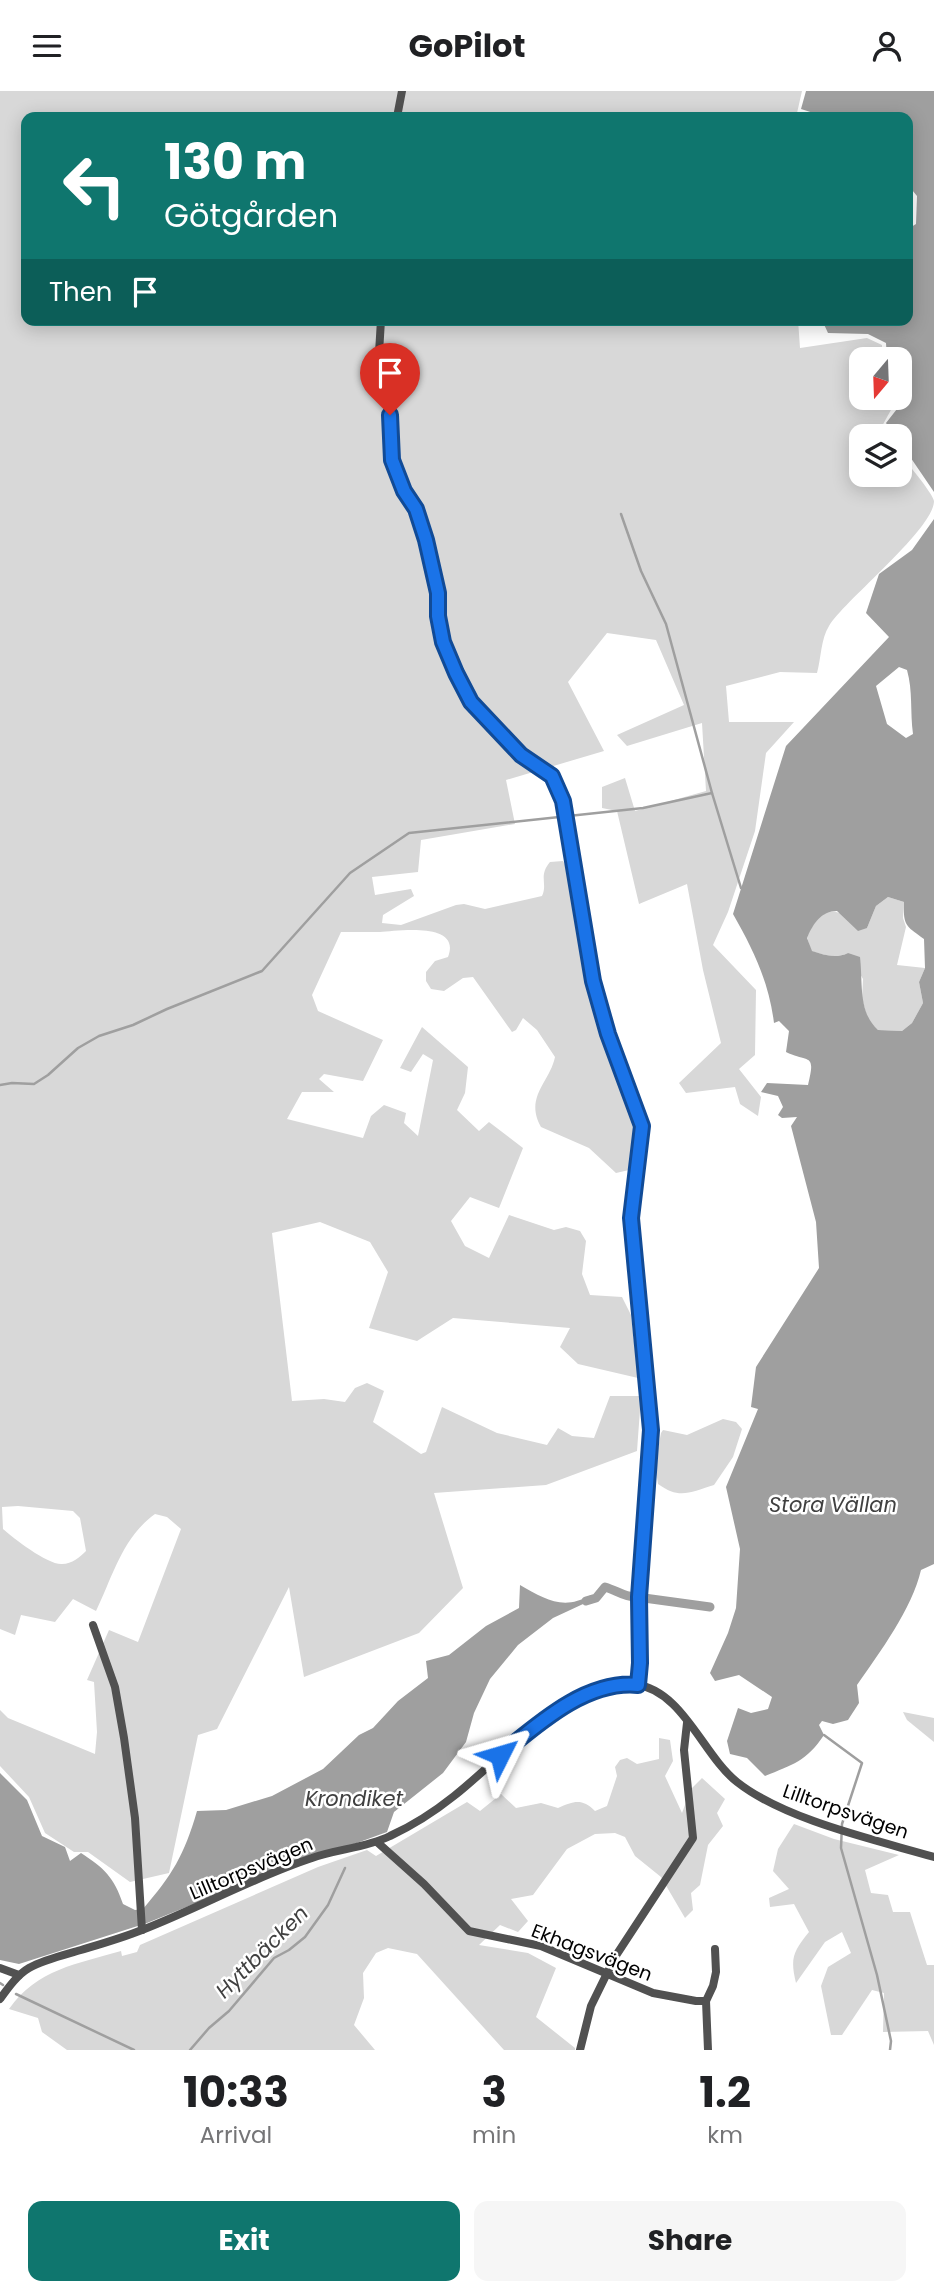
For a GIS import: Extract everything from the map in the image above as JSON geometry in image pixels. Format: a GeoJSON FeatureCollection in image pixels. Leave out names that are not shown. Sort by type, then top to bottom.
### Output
{"type":"FeatureCollection","features":[{"type":"Feature","properties":{"kind":"street"},"geometry":{"type":"LineString","coordinates":[[398,112],[402,91]]}},
{"type":"Feature","properties":{"kind":"street"},"geometry":{"type":"LineString","coordinates":[[381,326],[379,353],[390,415],[392,460],[404,491],[416,509],[426,540],[438,593],[438,616],[443,642],[471,702],[521,755],[552,776],[558,789],[566,815],[593,981],[608,1034],[642,1126],[631,1218],[651,1430],[639,1597],[638,1685]]}},
{"type":"Feature","properties":{"kind":"street"},"geometry":{"type":"LineString","coordinates":[[93,1625],[115,1687],[124,1738],[135,1818],[142,1930]]}},
{"type":"Feature","properties":{"kind":"street","name":"Lilltorpsvägen"},"geometry":{"type":"LineString","coordinates":[[0,1999],[19,1975],[42,1962],[142,1930],[304,1860],[377,1842],[420,1822],[463,1789],[533,1728],[562,1709],[601,1689],[615,1685],[638,1685],[661,1693],[726,1772],[759,1796],[836,1828],[934,1857]]}},
{"type":"Feature","properties":{"kind":"street"},"geometry":{"type":"LineString","coordinates":[[580,2050],[591,2006],[622,1944],[693,1838],[684,1750],[687,1723]]}},
{"type":"Feature","properties":{"kind":"street","name":"Ekhagsvägen"},"geometry":{"type":"LineString","coordinates":[[377,1842],[424,1884],[469,1931],[531,1943],[653,1993],[706,2001]]}},
{"type":"Feature","properties":{"kind":"street"},"geometry":{"type":"LineString","coordinates":[[708,2050],[706,2001],[712,1991],[716,1972],[715,1949]]}},
{"type":"Feature","properties":{"kind":"street"},"geometry":{"type":"LineString","coordinates":[[0,1968],[19,1975]]}},
{"type":"Feature","properties":{"kind":"shaded area"},"geometry":{"type":"Polygon","coordinates":[[[0,91],[802,91],[797,112],[21,112],[21,326],[798,326],[800,348],[867,338],[882,347],[849,347],[849,410],[891,410],[883,424],[849,424],[849,487],[912,487],[912,470],[934,501],[920,529],[829,626],[817,673],[780,672],[726,686],[729,722],[794,722],[766,753],[755,831],[728,912],[713,945],[756,990],[755,1055],[739,1069],[761,1097],[758,1116],[740,1104],[735,1087],[686,1093],[679,1083],[721,1043],[703,970],[687,884],[639,904],[617,811],[602,808],[602,787],[625,778],[635,811],[706,791],[702,723],[627,746],[617,735],[684,705],[656,640],[607,633],[568,682],[604,751],[506,780],[515,824],[421,840],[418,872],[372,877],[375,895],[411,889],[414,896],[383,915],[382,923],[401,925],[456,905],[485,909],[542,896],[546,867],[550,862],[563,861],[571,881],[580,938],[594,996],[616,1073],[633,1118],[633,1157],[629,1170],[616,1173],[589,1148],[541,1127],[535,1107],[555,1057],[537,1030],[523,1018],[512,1032],[473,977],[463,978],[444,991],[431,989],[426,981],[426,972],[435,961],[448,957],[450,946],[446,938],[437,933],[413,930],[341,932],[312,995],[318,1011],[383,1040],[363,1081],[324,1074],[319,1079],[334,1092],[302,1092],[287,1119],[363,1138],[371,1116],[384,1105],[406,1113],[404,1123],[418,1136],[433,1060],[423,1054],[411,1072],[400,1068],[422,1027],[468,1067],[465,1093],[457,1110],[479,1131],[489,1122],[523,1148],[499,1208],[470,1197],[451,1221],[465,1246],[489,1258],[509,1215],[554,1230],[566,1227],[580,1231],[586,1241],[582,1274],[590,1295],[622,1297],[631,1315],[638,1378],[578,1364],[560,1347],[570,1328],[453,1318],[417,1341],[369,1328],[388,1272],[370,1242],[320,1222],[272,1233],[292,1401],[324,1399],[345,1402],[355,1388],[367,1383],[384,1391],[373,1422],[421,1454],[426,1452],[442,1407],[497,1433],[547,1445],[558,1428],[572,1436],[594,1438],[610,1396],[641,1396],[637,1451],[546,1485],[434,1493],[463,1588],[419,1633],[304,1677],[289,1587],[217,1729],[198,1735],[169,1873],[130,1882],[88,1852],[74,1852],[45,1833],[29,1797],[0,1766],[0,1710],[8,1718],[95,1754],[97,1732],[94,1682],[87,1680],[109,1630],[138,1642],[181,1529],[167,1517],[155,1514],[144,1524],[134,1534],[119,1558],[96,1611],[73,1599],[55,1622],[21,1615],[15,1635],[0,1629],[0,91]],[[2,1507],[3,1529],[48,1560],[69,1563],[86,1551],[80,1518],[73,1511],[2,1507]]]}},
{"type":"Feature","properties":{"kind":"shaded area"},"geometry":{"type":"Polygon","coordinates":[[[888,897],[904,902],[903,918],[906,927],[897,965],[925,968],[919,982],[923,1003],[912,1023],[902,1031],[878,1030],[868,1021],[862,998],[863,979],[848,953],[834,956],[811,951],[807,937],[819,917],[832,911],[867,928],[876,906],[888,897]]]}},
{"type":"Feature","properties":{"kind":"shaded area"},"geometry":{"type":"Polygon","coordinates":[[[723,1419],[736,1422],[742,1429],[733,1457],[714,1485],[679,1493],[658,1484],[655,1464],[663,1430],[687,1435],[723,1419]]]}},
{"type":"Feature","properties":{"kind":"shaded area"},"geometry":{"type":"Polygon","coordinates":[[[903,1712],[934,1718],[934,1742],[907,1720],[903,1712]]]}},
{"type":"Feature","properties":{"kind":"shaded area"},"geometry":{"type":"Polygon","coordinates":[[[659,1738],[670,1740],[673,1761],[665,1776],[682,1813],[691,1789],[702,1778],[725,1799],[717,1813],[723,1826],[708,1845],[700,1885],[691,1893],[693,1910],[685,1918],[661,1877],[635,1856],[625,1837],[615,1833],[595,1834],[567,1849],[533,1895],[511,1899],[528,1921],[518,1932],[500,1925],[479,1945],[528,1953],[556,1968],[536,2017],[575,2050],[504,2050],[417,1954],[388,1948],[376,1953],[363,1973],[364,1998],[354,2025],[375,2050],[67,2050],[42,2032],[38,2018],[9,2009],[32,1985],[45,1976],[121,1951],[122,1956],[137,1952],[140,1945],[318,1867],[367,1850],[376,1856],[467,1802],[480,1811],[501,1794],[516,1808],[541,1803],[558,1808],[578,1802],[595,1811],[607,1806],[617,1776],[615,1767],[620,1760],[627,1758],[637,1764],[659,1759],[659,1738]]]}},
{"type":"Feature","properties":{"kind":"shaded area"},"geometry":{"type":"Polygon","coordinates":[[[794,1824],[834,1839],[899,1855],[865,1870],[871,1893],[888,1895],[893,1912],[910,1912],[927,1965],[934,1965],[934,2045],[928,2031],[883,2032],[884,1993],[872,1990],[842,2035],[831,2035],[821,1986],[828,1967],[851,1953],[842,1932],[825,1942],[796,1983],[794,1956],[809,1932],[794,1904],[770,1907],[769,1898],[789,1889],[773,1871],[778,1849],[794,1824]]]}},
{"type":"Feature","properties":{"kind":"water"},"geometry":{"type":"Polygon","coordinates":[[[806,91],[934,91],[934,492],[912,460],[912,424],[886,423],[896,410],[912,410],[912,347],[886,347],[886,343],[868,334],[828,333],[825,326],[913,326],[913,226],[916,224],[917,196],[913,191],[913,112],[810,112],[801,109],[806,91]]]}},
{"type":"Feature","properties":{"kind":"water","name":"Stora Vällan"},"geometry":{"type":"Polygon","coordinates":[[[934,519],[934,1564],[921,1570],[903,1615],[857,1685],[859,1703],[848,1720],[833,1724],[822,1721],[819,1725],[824,1735],[811,1751],[791,1765],[765,1776],[747,1758],[730,1754],[727,1741],[738,1708],[751,1713],[768,1709],[772,1697],[739,1675],[715,1681],[710,1673],[736,1608],[740,1549],[726,1487],[758,1409],[751,1407],[756,1367],[819,1268],[816,1222],[791,1126],[797,1117],[782,1118],[778,1115],[783,1107],[778,1096],[761,1092],[767,1083],[808,1085],[811,1063],[786,1052],[789,1031],[779,1021],[774,1023],[759,966],[733,914],[786,746],[889,637],[866,613],[879,574],[912,550],[934,519]],[[899,667],[876,686],[887,724],[906,738],[913,734],[910,686],[907,670],[899,667]],[[888,897],[876,906],[867,928],[858,931],[837,911],[831,912],[818,919],[807,938],[812,951],[834,956],[848,953],[860,957],[867,1015],[878,1030],[902,1031],[912,1023],[923,1003],[919,982],[925,968],[924,939],[907,925],[904,902],[888,897]]]}},
{"type":"Feature","properties":{"kind":"water","name":"Krondiket"},"geometry":{"type":"Polygon","coordinates":[[[520,1585],[538,1595],[563,1603],[591,1595],[596,1598],[553,1618],[518,1645],[490,1679],[474,1713],[466,1742],[443,1773],[394,1812],[387,1832],[228,1890],[147,1923],[19,1964],[0,1960],[0,1773],[27,1800],[42,1836],[65,1847],[70,1861],[81,1853],[89,1858],[112,1880],[123,1904],[135,1910],[143,1909],[176,1864],[197,1811],[226,1810],[272,1796],[323,1769],[359,1735],[373,1728],[398,1701],[428,1678],[426,1661],[449,1655],[486,1626],[519,1608],[520,1585]]]}},
{"type":"Feature","properties":{"kind":"waterway"},"geometry":{"type":"LineString","coordinates":[[621,514],[641,571],[666,624],[741,888]]}},
{"type":"Feature","properties":{"kind":"waterway"},"geometry":{"type":"LineString","coordinates":[[0,1085],[34,1084],[78,1048],[99,1036],[133,1025],[262,971],[350,873],[409,833],[643,808],[712,793]]}},
{"type":"Feature","properties":{"kind":"waterway"},"geometry":{"type":"LineString","coordinates":[[586,1601],[596,1598],[605,1587],[635,1597]]}},
{"type":"Feature","properties":{"kind":"waterway"},"geometry":{"type":"LineString","coordinates":[[644,1598],[710,1607]]}},
{"type":"Feature","properties":{"kind":"waterway"},"geometry":{"type":"LineString","coordinates":[[824,1735],[862,1763],[842,1824],[841,1848],[877,1975],[891,2041],[890,2050]]}},
{"type":"Feature","properties":{"kind":"waterway","name":"Hyttbäcken"},"geometry":{"type":"LineString","coordinates":[[190,2050],[209,2028],[229,2011],[274,1958],[305,1937],[328,1905],[345,1868]]}},
{"type":"Feature","properties":{"kind":"waterway"},"geometry":{"type":"LineString","coordinates":[[16,1994],[134,2050]]}},
{"type":"Feature","properties":{"kind":"route"},"geometry":{"type":"LineString","coordinates":[[390,415],[392,460],[404,491],[416,509],[426,540],[438,593],[438,616],[443,642],[456,673],[471,702],[521,755],[552,776],[563,801],[582,923],[601,1014],[642,1126],[631,1198],[631,1218],[651,1430],[639,1597],[638,1685],[615,1685],[578,1699],[533,1728],[500,1755]]}}]}
